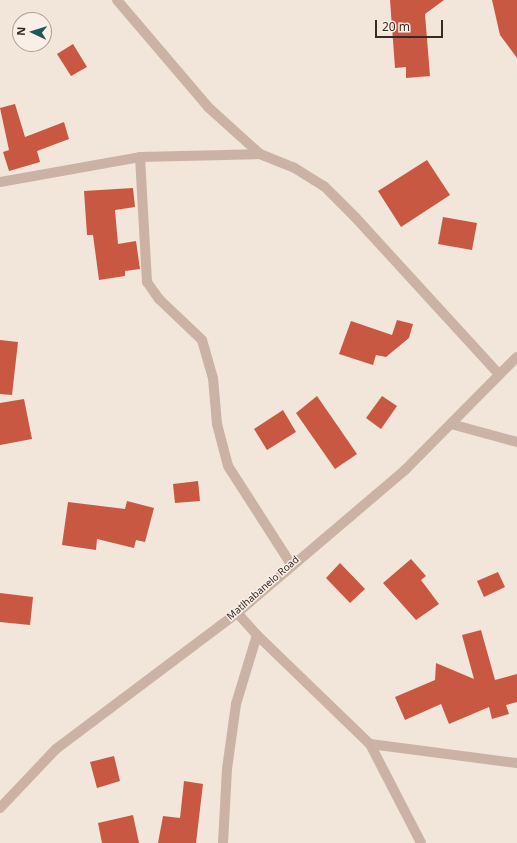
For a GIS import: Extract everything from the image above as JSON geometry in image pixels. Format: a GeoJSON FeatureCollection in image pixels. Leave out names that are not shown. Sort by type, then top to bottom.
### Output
{"type":"FeatureCollection","features":[{"type":"Feature","properties":{"kind":"street"},"geometry":{"type":"LineString","coordinates":[[117,0],[208,106],[260,154],[293,167],[324,186],[500,374]]}},
{"type":"Feature","properties":{"kind":"street"},"geometry":{"type":"LineString","coordinates":[[0,182],[140,157],[260,154]]}},
{"type":"Feature","properties":{"kind":"street"},"geometry":{"type":"LineString","coordinates":[[140,157],[147,282],[159,299],[202,340],[213,378],[217,424],[228,466],[291,564]]}},
{"type":"Feature","properties":{"kind":"street","name":"Matlhabanelo Road"},"geometry":{"type":"LineString","coordinates":[[0,808],[56,749],[237,613],[291,564],[405,470],[517,357]]}},
{"type":"Feature","properties":{"kind":"street"},"geometry":{"type":"LineString","coordinates":[[450,424],[517,442]]}},
{"type":"Feature","properties":{"kind":"street"},"geometry":{"type":"LineString","coordinates":[[237,613],[257,635],[370,744],[421,843]]}},
{"type":"Feature","properties":{"kind":"street"},"geometry":{"type":"LineString","coordinates":[[223,843],[227,769],[236,704],[257,635]]}},
{"type":"Feature","properties":{"kind":"street"},"geometry":{"type":"LineString","coordinates":[[370,744],[517,763]]}},
{"type":"Feature","properties":{"kind":"building"},"geometry":{"type":"Polygon","coordinates":[[[390,0],[444,0],[425,14],[430,76],[406,78],[406,67],[395,68],[390,0]]]}},
{"type":"Feature","properties":{"kind":"building"},"geometry":{"type":"Polygon","coordinates":[[[492,0],[517,0],[517,58],[500,35],[492,0]]]}},
{"type":"Feature","properties":{"kind":"building"},"geometry":{"type":"Polygon","coordinates":[[[73,44],[87,67],[71,76],[57,54],[73,44]]]}},
{"type":"Feature","properties":{"kind":"building"},"geometry":{"type":"Polygon","coordinates":[[[15,104],[25,137],[64,122],[69,139],[37,151],[40,162],[9,171],[3,152],[9,150],[0,108],[15,104]]]}},
{"type":"Feature","properties":{"kind":"building"},"geometry":{"type":"Polygon","coordinates":[[[427,160],[450,195],[401,227],[378,191],[427,160]]]}},
{"type":"Feature","properties":{"kind":"building"},"geometry":{"type":"Polygon","coordinates":[[[133,188],[135,207],[115,210],[118,244],[136,241],[140,269],[125,271],[125,276],[99,280],[93,235],[87,235],[84,191],[133,188]]]}},
{"type":"Feature","properties":{"kind":"building"},"geometry":{"type":"Polygon","coordinates":[[[443,217],[477,223],[472,250],[438,244],[443,217]]]}},
{"type":"Feature","properties":{"kind":"building"},"geometry":{"type":"Polygon","coordinates":[[[397,320],[413,324],[409,338],[386,357],[376,355],[373,365],[339,354],[351,321],[392,335],[397,320]]]}},
{"type":"Feature","properties":{"kind":"building"},"geometry":{"type":"Polygon","coordinates":[[[0,340],[18,342],[12,395],[0,394],[0,340]]]}},
{"type":"Feature","properties":{"kind":"building"},"geometry":{"type":"Polygon","coordinates":[[[317,396],[357,454],[335,469],[296,413],[317,396]]]}},
{"type":"Feature","properties":{"kind":"building"},"geometry":{"type":"Polygon","coordinates":[[[382,396],[397,406],[381,429],[366,418],[382,396]]]}},
{"type":"Feature","properties":{"kind":"building"},"geometry":{"type":"Polygon","coordinates":[[[24,399],[32,439],[0,445],[0,403],[24,399]]]}},
{"type":"Feature","properties":{"kind":"building"},"geometry":{"type":"Polygon","coordinates":[[[283,410],[296,432],[267,450],[254,429],[283,410]]]}},
{"type":"Feature","properties":{"kind":"building"},"geometry":{"type":"Polygon","coordinates":[[[198,481],[200,501],[175,503],[173,484],[198,481]]]}},
{"type":"Feature","properties":{"kind":"building"},"geometry":{"type":"Polygon","coordinates":[[[127,501],[154,508],[145,542],[136,540],[134,548],[97,539],[96,550],[62,545],[68,502],[125,509],[127,501]]]}},
{"type":"Feature","properties":{"kind":"building"},"geometry":{"type":"Polygon","coordinates":[[[411,559],[426,576],[421,580],[439,604],[416,620],[383,583],[411,559]]]}},
{"type":"Feature","properties":{"kind":"building"},"geometry":{"type":"Polygon","coordinates":[[[340,563],[365,589],[350,603],[326,578],[340,563]]]}},
{"type":"Feature","properties":{"kind":"building"},"geometry":{"type":"Polygon","coordinates":[[[498,572],[505,587],[484,597],[477,581],[498,572]]]}},
{"type":"Feature","properties":{"kind":"building"},"geometry":{"type":"Polygon","coordinates":[[[0,593],[33,597],[30,625],[0,622],[0,593]]]}},
{"type":"Feature","properties":{"kind":"building"},"geometry":{"type":"Polygon","coordinates":[[[481,630],[495,680],[517,674],[517,702],[506,705],[509,714],[492,719],[489,707],[449,724],[441,704],[405,720],[395,697],[435,680],[436,663],[474,679],[462,635],[481,630]]]}},
{"type":"Feature","properties":{"kind":"building"},"geometry":{"type":"Polygon","coordinates":[[[114,756],[120,781],[97,788],[90,762],[114,756]]]}},
{"type":"Feature","properties":{"kind":"building"},"geometry":{"type":"Polygon","coordinates":[[[184,781],[203,784],[196,843],[158,843],[163,816],[180,818],[184,781]]]}},
{"type":"Feature","properties":{"kind":"building"},"geometry":{"type":"Polygon","coordinates":[[[133,815],[139,843],[102,843],[98,823],[133,815]]]}}]}
